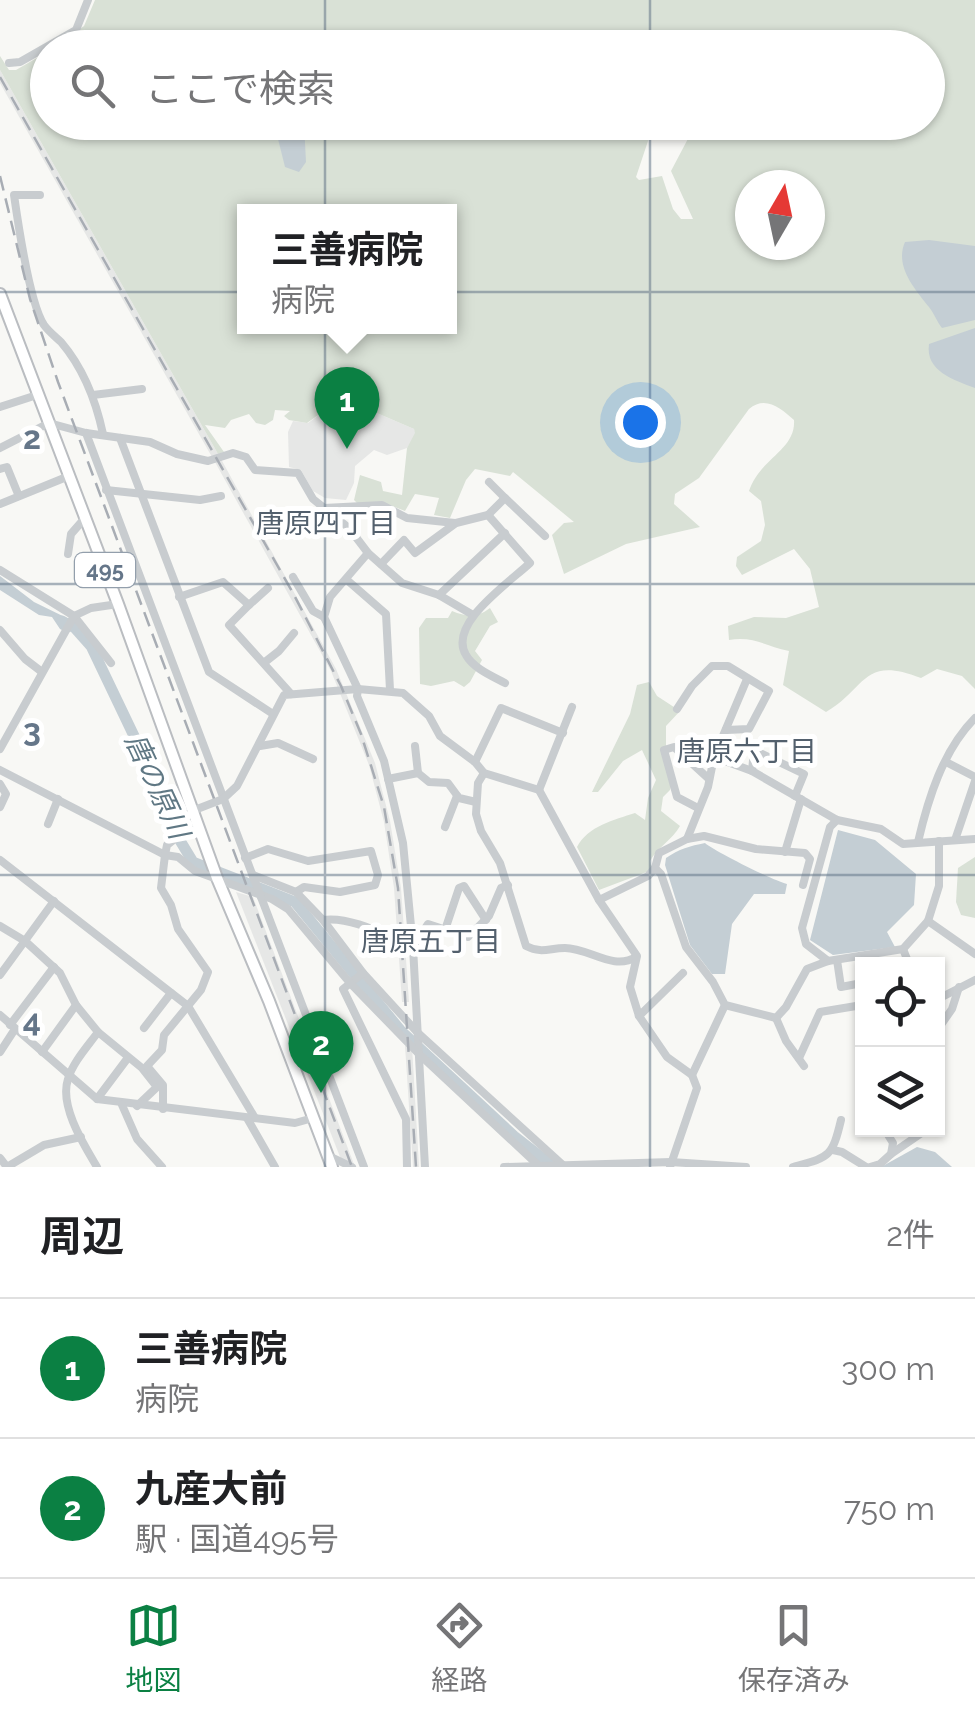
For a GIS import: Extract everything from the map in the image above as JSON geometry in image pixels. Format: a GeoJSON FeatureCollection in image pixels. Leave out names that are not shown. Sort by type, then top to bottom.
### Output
{"type":"FeatureCollection","features":[{"type":"Feature","properties":{"kind":"highway","name":"495"},"geometry":{"type":"LineString","coordinates":[[0,294],[4,314],[118,604],[191,821],[270,1001],[330,1162]]}},
{"type":"Feature","properties":{"kind":"street"},"geometry":{"type":"LineString","coordinates":[[76,30],[88,0]]}},
{"type":"Feature","properties":{"kind":"street"},"geometry":{"type":"LineString","coordinates":[[10,64],[30,56]]}},
{"type":"Feature","properties":{"kind":"street"},"geometry":{"type":"LineString","coordinates":[[40,195],[14,195],[20,237],[39,310],[43,324],[63,344],[93,395],[103,434]]}},
{"type":"Feature","properties":{"kind":"street"},"geometry":{"type":"LineString","coordinates":[[93,395],[142,389]]}},
{"type":"Feature","properties":{"kind":"street"},"geometry":{"type":"LineString","coordinates":[[0,408],[37,395]]}},
{"type":"Feature","properties":{"kind":"street"},"geometry":{"type":"LineString","coordinates":[[0,448],[49,423],[150,442],[176,454],[208,461],[232,454],[246,457],[255,470],[298,473],[313,499],[350,528],[368,553],[402,583],[439,596],[473,615]]}},
{"type":"Feature","properties":{"kind":"street"},"geometry":{"type":"LineString","coordinates":[[86,433],[364,1167]]}},
{"type":"Feature","properties":{"kind":"street"},"geometry":{"type":"LineString","coordinates":[[120,438],[209,672],[273,714]]}},
{"type":"Feature","properties":{"kind":"street"},"geometry":{"type":"LineString","coordinates":[[0,469],[7,466],[18,494]]}},
{"type":"Feature","properties":{"kind":"street"},"geometry":{"type":"LineString","coordinates":[[0,504],[69,476]]}},
{"type":"Feature","properties":{"kind":"street"},"geometry":{"type":"LineString","coordinates":[[489,482],[545,536]]}},
{"type":"Feature","properties":{"kind":"street"},"geometry":{"type":"LineString","coordinates":[[106,490],[200,500],[221,496]]}},
{"type":"Feature","properties":{"kind":"street"},"geometry":{"type":"LineString","coordinates":[[381,564],[404,540],[415,552],[456,523],[488,514],[506,498]]}},
{"type":"Feature","properties":{"kind":"street"},"geometry":{"type":"LineString","coordinates":[[324,508],[382,505],[407,518],[456,523]]}},
{"type":"Feature","properties":{"kind":"street"},"geometry":{"type":"LineString","coordinates":[[488,514],[530,563],[473,615],[464,627],[462,642],[465,655],[476,666],[505,683]]}},
{"type":"Feature","properties":{"kind":"street"},"geometry":{"type":"LineString","coordinates":[[68,554],[70,534],[85,518]]}},
{"type":"Feature","properties":{"kind":"street"},"geometry":{"type":"LineString","coordinates":[[439,596],[505,534]]}},
{"type":"Feature","properties":{"kind":"street"},"geometry":{"type":"LineString","coordinates":[[324,617],[330,597],[368,553]]}},
{"type":"Feature","properties":{"kind":"street"},"geometry":{"type":"LineString","coordinates":[[0,570],[74,616],[111,663]]}},
{"type":"Feature","properties":{"kind":"street"},"geometry":{"type":"LineString","coordinates":[[294,577],[313,611],[324,617],[358,689],[357,696],[388,779],[403,843],[425,1167]]}},
{"type":"Feature","properties":{"kind":"street"},"geometry":{"type":"LineString","coordinates":[[348,580],[386,614],[390,690]]}},
{"type":"Feature","properties":{"kind":"street"},"geometry":{"type":"LineString","coordinates":[[179,597],[224,582],[248,605]]}},
{"type":"Feature","properties":{"kind":"street"},"geometry":{"type":"LineString","coordinates":[[268,588],[229,625],[291,694]]}},
{"type":"Feature","properties":{"kind":"street"},"geometry":{"type":"LineString","coordinates":[[0,749],[74,616],[91,608],[118,604]]}},
{"type":"Feature","properties":{"kind":"street"},"geometry":{"type":"LineString","coordinates":[[0,630],[42,672]]}},
{"type":"Feature","properties":{"kind":"street"},"geometry":{"type":"LineString","coordinates":[[265,662],[294,633]]}},
{"type":"Feature","properties":{"kind":"street"},"geometry":{"type":"LineString","coordinates":[[677,708],[712,666],[728,666],[769,691],[749,730],[726,730]]}},
{"type":"Feature","properties":{"kind":"street"},"geometry":{"type":"LineString","coordinates":[[688,839],[714,757],[747,679]]}},
{"type":"Feature","properties":{"kind":"street"},"geometry":{"type":"LineString","coordinates":[[163,1108],[162,1085],[147,1066],[162,1050],[164,1035],[205,983],[208,972],[178,929],[161,888],[168,845],[191,821],[237,786],[284,695],[390,690],[422,708],[440,736],[484,772],[538,790],[599,900],[637,956],[630,987],[640,1016],[668,1056],[692,1075],[696,1088],[670,1164]]}},
{"type":"Feature","properties":{"kind":"street"},"geometry":{"type":"LineString","coordinates":[[538,790],[572,707]]}},
{"type":"Feature","properties":{"kind":"street"},"geometry":{"type":"LineString","coordinates":[[475,762],[501,708],[563,733]]}},
{"type":"Feature","properties":{"kind":"street"},"geometry":{"type":"LineString","coordinates":[[918,842],[934,786],[965,728],[975,718]]}},
{"type":"Feature","properties":{"kind":"street"},"geometry":{"type":"LineString","coordinates":[[260,746],[278,743],[313,759]]}},
{"type":"Feature","properties":{"kind":"street"},"geometry":{"type":"LineString","coordinates":[[415,746],[418,772],[429,782],[448,784],[457,796],[476,802]]}},
{"type":"Feature","properties":{"kind":"street"},"geometry":{"type":"LineString","coordinates":[[698,808],[677,797],[664,750],[674,747],[709,779]]}},
{"type":"Feature","properties":{"kind":"street"},"geometry":{"type":"LineString","coordinates":[[752,771],[754,750],[804,774],[785,852]]}},
{"type":"Feature","properties":{"kind":"street"},"geometry":{"type":"LineString","coordinates":[[714,757],[752,771],[837,820],[881,829],[904,844],[975,839]]}},
{"type":"Feature","properties":{"kind":"street"},"geometry":{"type":"LineString","coordinates":[[946,762],[975,779],[955,840]]}},
{"type":"Feature","properties":{"kind":"street"},"geometry":{"type":"LineString","coordinates":[[0,770],[165,855],[178,856],[195,870],[272,899],[288,909],[357,978],[563,1167]]}},
{"type":"Feature","properties":{"kind":"street"},"geometry":{"type":"LineString","coordinates":[[388,779],[418,772]]}},
{"type":"Feature","properties":{"kind":"street"},"geometry":{"type":"LineString","coordinates":[[484,772],[476,802],[481,830],[500,863],[526,946],[544,952],[566,948],[612,961],[630,961],[637,956]]}},
{"type":"Feature","properties":{"kind":"street"},"geometry":{"type":"LineString","coordinates":[[0,784],[6,794],[0,807]]}},
{"type":"Feature","properties":{"kind":"street"},"geometry":{"type":"LineString","coordinates":[[445,828],[457,796]]}},
{"type":"Feature","properties":{"kind":"street"},"geometry":{"type":"LineString","coordinates":[[48,824],[58,800]]}},
{"type":"Feature","properties":{"kind":"street"},"geometry":{"type":"LineString","coordinates":[[837,820],[830,827],[802,928],[806,944],[833,960],[841,986],[855,984]]}},
{"type":"Feature","properties":{"kind":"street"},"geometry":{"type":"LineString","coordinates":[[599,900],[648,876],[659,853],[704,836],[805,854],[810,859],[803,885]]}},
{"type":"Feature","properties":{"kind":"street"},"geometry":{"type":"LineString","coordinates":[[879,957],[903,950],[928,921],[939,886],[940,840]]}},
{"type":"Feature","properties":{"kind":"street"},"geometry":{"type":"LineString","coordinates":[[245,858],[268,850],[308,861],[371,851],[378,875],[375,884],[340,892],[304,887],[296,892]]}},
{"type":"Feature","properties":{"kind":"street"},"geometry":{"type":"LineString","coordinates":[[0,860],[188,1006],[275,1167]]}},
{"type":"Feature","properties":{"kind":"street"},"geometry":{"type":"LineString","coordinates":[[655,868],[686,948],[713,982],[724,1004],[776,1018]]}},
{"type":"Feature","properties":{"kind":"street"},"geometry":{"type":"LineString","coordinates":[[253,877],[296,892],[323,920],[357,978],[419,1053],[541,1167]]}},
{"type":"Feature","properties":{"kind":"street"},"geometry":{"type":"LineString","coordinates":[[412,948],[428,924],[468,937],[486,920],[501,888],[508,884]]}},
{"type":"Feature","properties":{"kind":"street"},"geometry":{"type":"LineString","coordinates":[[446,930],[459,888],[464,886],[486,920]]}},
{"type":"Feature","properties":{"kind":"street"},"geometry":{"type":"LineString","coordinates":[[0,975],[54,901]]}},
{"type":"Feature","properties":{"kind":"street"},"geometry":{"type":"LineString","coordinates":[[323,920],[335,918],[412,948]]}},
{"type":"Feature","properties":{"kind":"street"},"geometry":{"type":"LineString","coordinates":[[928,921],[975,954]]}},
{"type":"Feature","properties":{"kind":"street"},"geometry":{"type":"LineString","coordinates":[[0,926],[25,941],[54,967],[76,1005],[98,1032],[142,1068],[156,1087],[137,1106]]}},
{"type":"Feature","properties":{"kind":"street"},"geometry":{"type":"LineString","coordinates":[[903,950],[906,957]]}},
{"type":"Feature","properties":{"kind":"street"},"geometry":{"type":"LineString","coordinates":[[776,1018],[807,970],[833,960],[855,960]]}},
{"type":"Feature","properties":{"kind":"street"},"geometry":{"type":"LineString","coordinates":[[0,1052],[54,967]]}},
{"type":"Feature","properties":{"kind":"street"},"geometry":{"type":"LineString","coordinates":[[640,1016],[683,973]]}},
{"type":"Feature","properties":{"kind":"street"},"geometry":{"type":"LineString","coordinates":[[357,978],[344,989],[406,1119],[406,1167]]}},
{"type":"Feature","properties":{"kind":"street"},"geometry":{"type":"LineString","coordinates":[[947,993],[975,980]]}},
{"type":"Feature","properties":{"kind":"street"},"geometry":{"type":"LineString","coordinates":[[945,1018],[959,987]]}},
{"type":"Feature","properties":{"kind":"street"},"geometry":{"type":"LineString","coordinates":[[144,1028],[171,993]]}},
{"type":"Feature","properties":{"kind":"street"},"geometry":{"type":"LineString","coordinates":[[692,1075],[724,1004]]}},
{"type":"Feature","properties":{"kind":"street"},"geometry":{"type":"LineString","coordinates":[[42,1052],[76,1005]]}},
{"type":"Feature","properties":{"kind":"street"},"geometry":{"type":"LineString","coordinates":[[776,1018],[786,1042],[801,1062],[820,1012],[855,1006]]}},
{"type":"Feature","properties":{"kind":"street"},"geometry":{"type":"LineString","coordinates":[[0,1015],[97,1099],[295,1123],[313,1118]]}},
{"type":"Feature","properties":{"kind":"street"},"geometry":{"type":"LineString","coordinates":[[98,1032],[68,1076],[66,1087],[70,1113],[98,1167]]}},
{"type":"Feature","properties":{"kind":"street"},"geometry":{"type":"LineString","coordinates":[[97,1099],[127,1059]]}},
{"type":"Feature","properties":{"kind":"street"},"geometry":{"type":"LineString","coordinates":[[122,1104],[137,1139],[162,1167]]}},
{"type":"Feature","properties":{"kind":"street"},"geometry":{"type":"LineString","coordinates":[[793,1167],[815,1162],[834,1150],[841,1120]]}},
{"type":"Feature","properties":{"kind":"street"},"geometry":{"type":"LineString","coordinates":[[0,1158],[7,1167],[44,1145],[81,1136]]}},
{"type":"Feature","properties":{"kind":"street"},"geometry":{"type":"LineString","coordinates":[[888,1137],[891,1154]]}},
{"type":"Feature","properties":{"kind":"street"},"geometry":{"type":"LineString","coordinates":[[834,1150],[868,1167],[880,1164],[916,1137]]}},
{"type":"Feature","properties":{"kind":"street"},"geometry":{"type":"LineString","coordinates":[[330,1162],[352,1167]]}},
{"type":"Feature","properties":{"kind":"street"},"geometry":{"type":"LineString","coordinates":[[504,1167],[745,1167]]}},
{"type":"Feature","properties":{"kind":"shaded area"},"geometry":{"type":"Polygon","coordinates":[[[95,0],[975,0],[975,689],[962,676],[937,669],[921,678],[887,670],[867,677],[826,712],[783,685],[789,651],[753,640],[729,640],[728,626],[754,617],[786,618],[819,607],[810,569],[794,549],[742,575],[736,566],[737,557],[761,541],[765,525],[761,501],[749,491],[793,430],[794,420],[784,411],[767,403],[749,409],[699,478],[675,494],[674,504],[700,527],[626,544],[564,574],[552,535],[564,523],[574,522],[513,472],[510,476],[475,469],[466,480],[450,518],[434,515],[439,498],[415,494],[405,511],[382,502],[358,504],[354,500],[360,475],[381,482],[383,491],[402,495],[407,448],[415,433],[414,429],[342,398],[307,423],[289,420],[284,416],[290,411],[275,410],[273,420],[265,425],[256,423],[249,414],[231,420],[225,428],[205,425],[224,452],[218,454],[40,140],[648,140],[636,177],[639,180],[662,176],[673,209],[681,219],[693,219],[671,171],[687,140],[945,140],[945,30],[78,30],[95,0]]]}},
{"type":"Feature","properties":{"kind":"shaded area"},"geometry":{"type":"Polygon","coordinates":[[[0,56],[9,70],[30,62],[30,123],[0,70],[0,56]]]}},
{"type":"Feature","properties":{"kind":"shaded area"},"geometry":{"type":"Polygon","coordinates":[[[0,70],[30,123],[30,136],[0,83],[0,70]]]}},
{"type":"Feature","properties":{"kind":"shaded area"},"geometry":{"type":"Polygon","coordinates":[[[32,140],[40,140],[218,454],[212,457],[32,140]]]}},
{"type":"Feature","properties":{"kind":"shaded area"},"geometry":{"type":"Polygon","coordinates":[[[278,140],[305,140],[306,162],[299,172],[285,167],[278,140]]]}},
{"type":"Feature","properties":{"kind":"shaded area"},"geometry":{"type":"Polygon","coordinates":[[[929,240],[975,246],[975,320],[942,328],[908,278],[902,260],[905,242],[929,240]]]}},
{"type":"Feature","properties":{"kind":"shaded area"},"geometry":{"type":"Polygon","coordinates":[[[975,328],[975,388],[936,368],[929,344],[975,328]]]}},
{"type":"Feature","properties":{"kind":"shaded area"},"geometry":{"type":"Polygon","coordinates":[[[342,398],[414,429],[416,434],[407,448],[387,455],[374,450],[355,466],[354,483],[346,500],[325,498],[313,491],[301,470],[289,467],[288,432],[293,421],[308,423],[342,398]]]}},
{"type":"Feature","properties":{"kind":"shaded area"},"geometry":{"type":"Polygon","coordinates":[[[221,459],[336,669],[375,763],[401,888],[409,1002],[402,1002],[394,888],[384,822],[369,765],[331,671],[215,462],[221,459]]]}},
{"type":"Feature","properties":{"kind":"shaded area"},"geometry":{"type":"Polygon","coordinates":[[[0,576],[34,602],[75,622],[75,628],[68,633],[60,629],[52,617],[39,615],[0,590],[0,576]]]}},
{"type":"Feature","properties":{"kind":"shaded area"},"geometry":{"type":"Polygon","coordinates":[[[490,608],[498,622],[490,626],[475,651],[482,660],[470,682],[464,687],[454,681],[420,684],[419,628],[426,618],[448,618],[452,611],[476,615],[490,608]]]}},
{"type":"Feature","properties":{"kind":"shaded area"},"geometry":{"type":"Polygon","coordinates":[[[649,682],[657,696],[680,711],[666,726],[666,767],[674,776],[661,811],[680,826],[650,861],[652,870],[599,890],[577,847],[588,834],[610,821],[635,813],[645,820],[656,780],[642,750],[623,761],[598,792],[592,792],[630,714],[637,685],[649,682]]]}},
{"type":"Feature","properties":{"kind":"shaded area"},"geometry":{"type":"Polygon","coordinates":[[[838,830],[875,840],[916,874],[914,905],[887,932],[895,947],[833,955],[810,940],[838,830]]]}},
{"type":"Feature","properties":{"kind":"shaded area"},"geometry":{"type":"Polygon","coordinates":[[[705,843],[787,884],[785,894],[754,894],[732,924],[725,974],[712,974],[690,945],[665,865],[666,858],[675,852],[705,843]]]}},
{"type":"Feature","properties":{"kind":"shaded area"},"geometry":{"type":"Polygon","coordinates":[[[975,857],[975,918],[961,915],[956,902],[958,868],[975,857]]]}},
{"type":"Feature","properties":{"kind":"shaded area"},"geometry":{"type":"Polygon","coordinates":[[[236,892],[253,897],[355,1167],[344,1167],[236,892]]]}},
{"type":"Feature","properties":{"kind":"shaded area"},"geometry":{"type":"Polygon","coordinates":[[[405,1046],[412,1046],[419,1167],[413,1167],[405,1046]]]}},
{"type":"Feature","properties":{"kind":"shaded area"},"geometry":{"type":"Polygon","coordinates":[[[917,1147],[935,1152],[952,1167],[881,1167],[917,1147]]]}},
{"type":"Feature","properties":{"kind":"waterway","name":"唐の原川"},"geometry":{"type":"LineString","coordinates":[[62,621],[75,628],[91,646],[156,782],[170,824],[193,862],[295,902],[401,1031],[514,1136],[554,1167]]}},
{"type":"Feature","properties":{"kind":"railway"},"geometry":{"type":"LineString","coordinates":[[0,77],[30,130]]}},
{"type":"Feature","properties":{"kind":"railway"},"geometry":{"type":"LineString","coordinates":[[36,140],[293,593],[361,734],[384,807],[398,888],[416,1167]]}},
{"type":"Feature","properties":{"kind":"railway"},"geometry":{"type":"LineString","coordinates":[[0,176],[30,299],[58,382],[352,1167]]}},
{"type":"Feature","properties":{"kind":"place","name":"三善病院"},"geometry":{"type":"Point","coordinates":[347,449]}},
{"type":"Feature","properties":{"kind":"place","name":"九産大前"},"geometry":{"type":"Point","coordinates":[321,1093]}},
{"type":"Feature","properties":{"kind":"district","name":"唐原四丁目"},"geometry":{"type":"Point","coordinates":[326,523]}},
{"type":"Feature","properties":{"kind":"district","name":"唐原六丁目"},"geometry":{"type":"Point","coordinates":[747,751]}},
{"type":"Feature","properties":{"kind":"district","name":"唐原五丁目"},"geometry":{"type":"Point","coordinates":[431,941]}}]}
